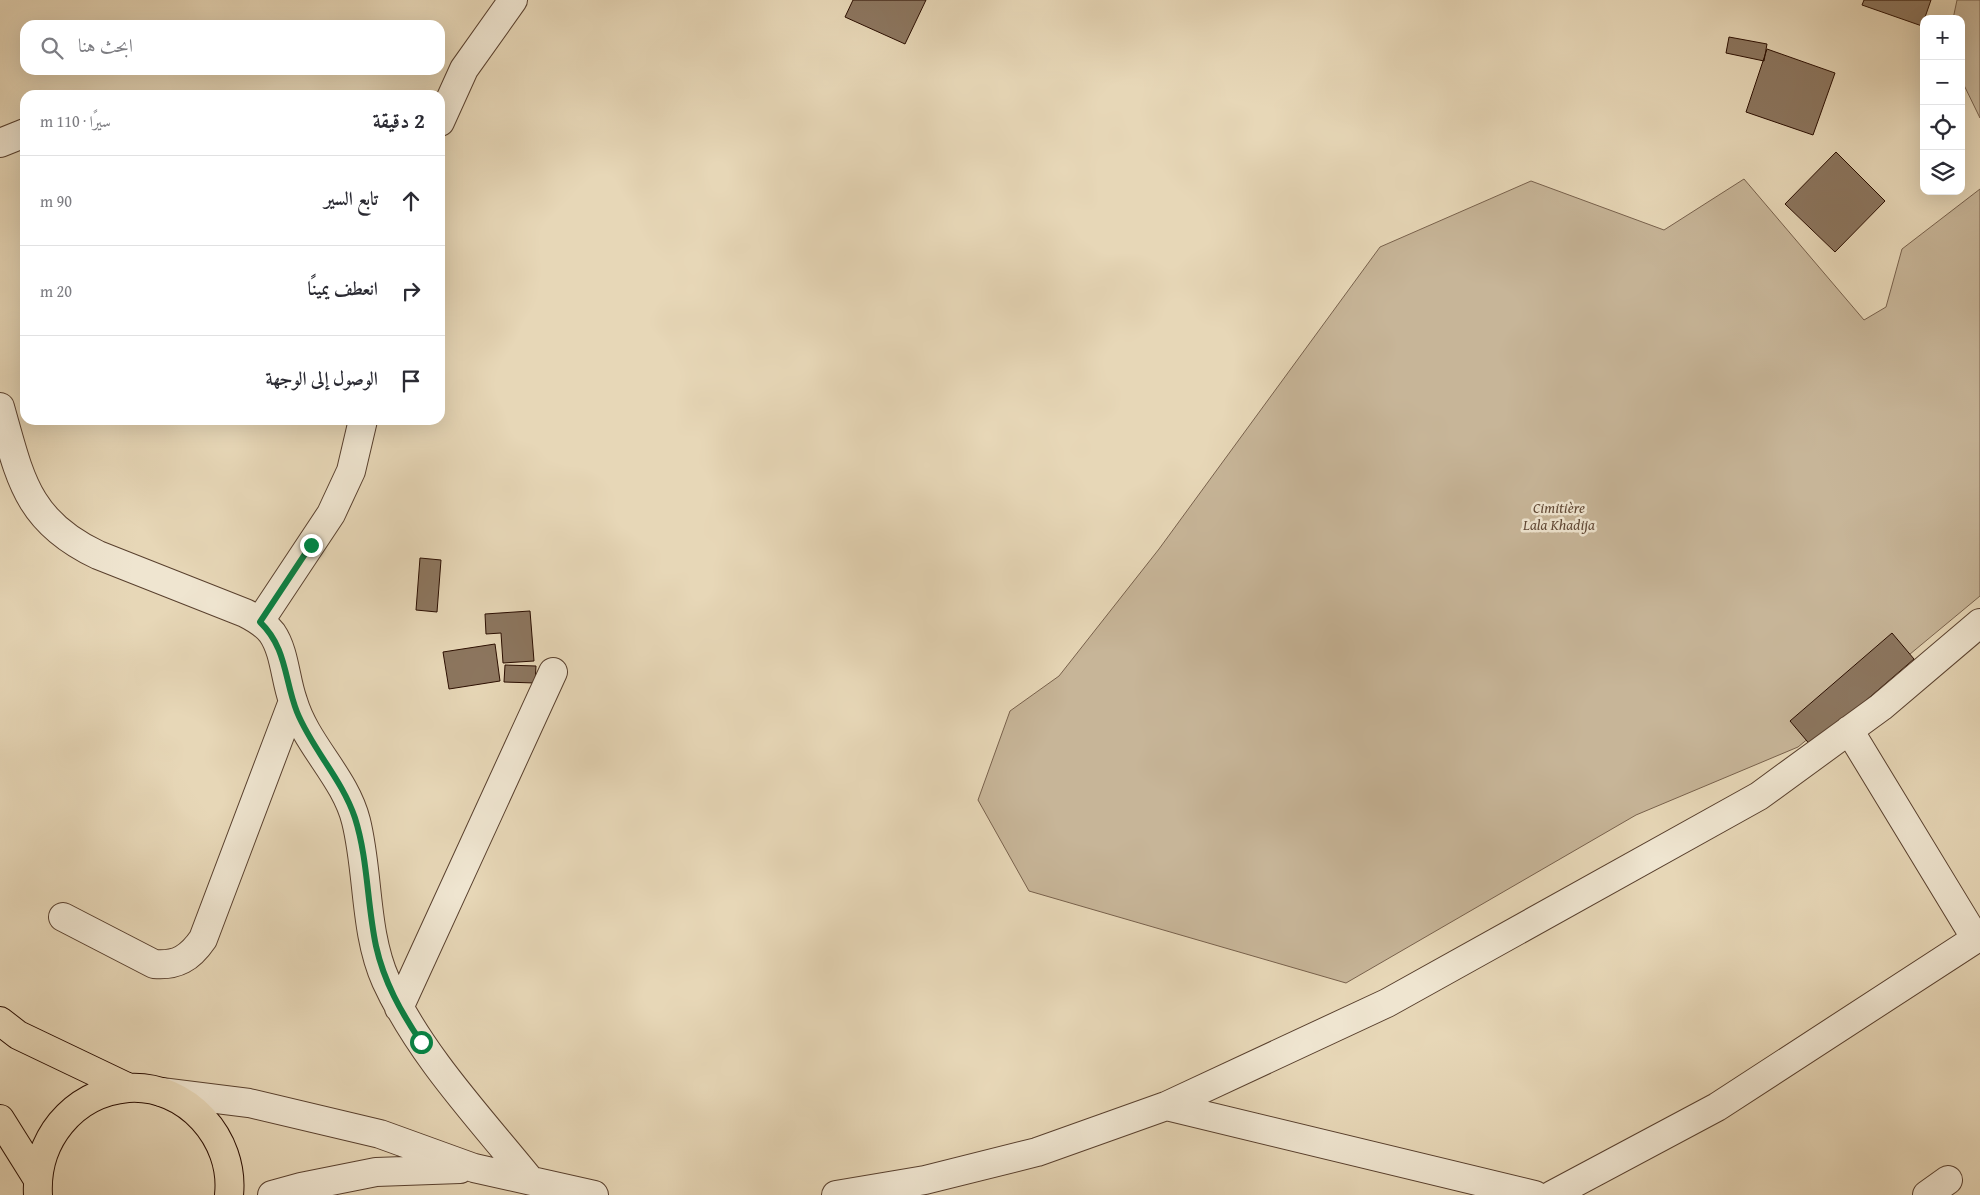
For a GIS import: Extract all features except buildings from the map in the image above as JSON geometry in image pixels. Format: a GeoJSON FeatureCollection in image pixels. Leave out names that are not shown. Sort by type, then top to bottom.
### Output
{"type":"FeatureCollection","features":[{"type":"Feature","properties":{"kind":"highway"},"geometry":{"type":"LineString","coordinates":[[0,1021],[18,1035],[129,1088],[161,1092],[188,1104],[209,1124],[224,1150],[231,1178],[229,1195]]}},
{"type":"Feature","properties":{"kind":"highway"},"geometry":{"type":"LineString","coordinates":[[37,1187],[43,1151],[56,1126],[76,1107],[101,1094],[129,1088]]}},
{"type":"Feature","properties":{"kind":"highway"},"geometry":{"type":"LineString","coordinates":[[0,1119],[37,1187]]}},
{"type":"Feature","properties":{"kind":"street"},"geometry":{"type":"LineString","coordinates":[[445,111],[464,69],[512,0]]}},
{"type":"Feature","properties":{"kind":"street"},"geometry":{"type":"LineString","coordinates":[[0,144],[20,136]]}},
{"type":"Feature","properties":{"kind":"street"},"geometry":{"type":"LineString","coordinates":[[0,407],[18,471],[27,492],[39,512],[55,528],[77,545],[98,555],[245,613],[260,622],[271,632],[279,647],[292,701],[299,718],[350,804],[361,846],[376,946],[385,978],[399,1008],[442,1070],[530,1180]]}},
{"type":"Feature","properties":{"kind":"street"},"geometry":{"type":"LineString","coordinates":[[260,622],[331,514],[352,471],[362,425]]}},
{"type":"Feature","properties":{"kind":"street"},"geometry":{"type":"LineString","coordinates":[[836,1195],[925,1180],[1038,1152],[1166,1106],[1388,1003],[1758,796],[1881,707],[1980,623]]}},
{"type":"Feature","properties":{"kind":"street"},"geometry":{"type":"LineString","coordinates":[[399,1008],[553,672]]}},
{"type":"Feature","properties":{"kind":"street"},"geometry":{"type":"LineString","coordinates":[[63,917],[154,964],[166,965],[181,962],[194,952],[203,939],[292,701]]}},
{"type":"Feature","properties":{"kind":"street"},"geometry":{"type":"LineString","coordinates":[[1552,1195],[1717,1107],[1978,938],[1849,730]]}},
{"type":"Feature","properties":{"kind":"street"},"geometry":{"type":"LineString","coordinates":[[161,1092],[249,1103],[380,1134],[474,1168],[594,1195]]}},
{"type":"Feature","properties":{"kind":"street"},"geometry":{"type":"LineString","coordinates":[[1166,1106],[1535,1195]]}},
{"type":"Feature","properties":{"kind":"street"},"geometry":{"type":"LineString","coordinates":[[272,1195],[301,1187],[376,1172],[474,1168]]}},
{"type":"Feature","properties":{"kind":"green space"},"geometry":{"type":"Polygon","coordinates":[[[1957,0],[1980,0],[1980,118],[1965,87],[1965,15],[1954,15],[1957,0]]]}},
{"type":"Feature","properties":{"kind":"green space","name":"Cimitière Lala Khadija"},"geometry":{"type":"Polygon","coordinates":[[[1744,179],[1864,320],[1886,307],[1902,249],[1980,189],[1980,596],[1798,747],[1636,815],[1346,983],[1029,891],[978,800],[1010,711],[1059,676],[1159,549],[1380,247],[1531,181],[1664,230],[1744,179]]]}},
{"type":"Feature","properties":{"kind":"route"},"geometry":{"type":"LineString","coordinates":[[311,545],[260,622],[271,632],[279,647],[292,701],[299,718],[340,784],[350,804],[356,821],[376,946],[385,978],[399,1008],[421,1042]]}}]}
